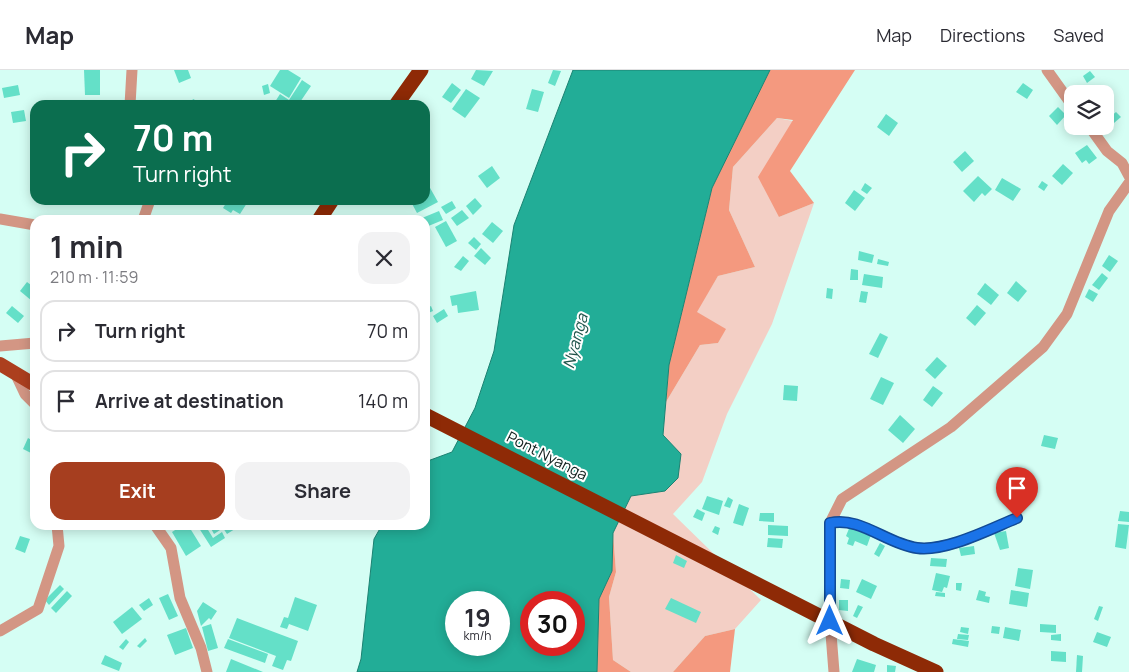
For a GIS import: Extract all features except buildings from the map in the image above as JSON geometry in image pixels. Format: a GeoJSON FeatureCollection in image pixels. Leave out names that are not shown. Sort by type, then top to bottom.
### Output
{"type":"FeatureCollection","features":[{"type":"Feature","properties":{"kind":"highway"},"geometry":{"type":"LineString","coordinates":[[400,100],[421,70]]}},
{"type":"Feature","properties":{"kind":"highway","name":"Pont Nyanga"},"geometry":{"type":"LineString","coordinates":[[430,417],[830,621],[936,672]]}},
{"type":"Feature","properties":{"kind":"main road"},"geometry":{"type":"LineString","coordinates":[[0,364],[30,382]]}},
{"type":"Feature","properties":{"kind":"street"},"geometry":{"type":"LineString","coordinates":[[130,100],[132,70]]}},
{"type":"Feature","properties":{"kind":"street"},"geometry":{"type":"LineString","coordinates":[[1047,70],[1064,94]]}},
{"type":"Feature","properties":{"kind":"street"},"geometry":{"type":"LineString","coordinates":[[1095,135],[1107,151],[1122,163],[1129,176]]}},
{"type":"Feature","properties":{"kind":"street"},"geometry":{"type":"LineString","coordinates":[[834,672],[830,621],[830,523],[842,499],[951,427],[1043,346],[1067,314],[1109,211],[1129,183]]}},
{"type":"Feature","properties":{"kind":"street"},"geometry":{"type":"LineString","coordinates":[[0,219],[30,224]]}},
{"type":"Feature","properties":{"kind":"street"},"geometry":{"type":"LineString","coordinates":[[0,346],[30,344]]}},
{"type":"Feature","properties":{"kind":"street"},"geometry":{"type":"LineString","coordinates":[[16,375],[25,394],[30,399]]}},
{"type":"Feature","properties":{"kind":"street"},"geometry":{"type":"LineString","coordinates":[[830,523],[846,521],[885,538],[923,549],[970,537],[1017,518]]}},
{"type":"Feature","properties":{"kind":"street"},"geometry":{"type":"LineString","coordinates":[[0,631],[38,609],[59,546],[57,530]]}},
{"type":"Feature","properties":{"kind":"street"},"geometry":{"type":"LineString","coordinates":[[158,530],[171,548],[180,598],[201,648],[207,672]]}},
{"type":"Feature","properties":{"kind":"shaded area"},"geometry":{"type":"Polygon","coordinates":[[[770,70],[855,70],[790,171],[814,203],[779,217],[758,177],[793,120],[777,118],[733,167],[729,210],[755,267],[718,276],[697,312],[726,329],[718,343],[700,345],[666,402],[669,365],[712,188],[770,70]]]}},
{"type":"Feature","properties":{"kind":"shaded area"},"geometry":{"type":"Polygon","coordinates":[[[777,118],[793,121],[779,217],[814,203],[772,324],[727,414],[702,482],[673,514],[761,600],[735,629],[705,636],[673,672],[631,672],[613,660],[609,597],[616,572],[613,533],[631,496],[665,491],[681,454],[663,435],[666,402],[700,345],[718,343],[725,329],[696,312],[718,276],[755,267],[729,210],[733,167],[777,118]]]}},
{"type":"Feature","properties":{"kind":"shaded area"},"geometry":{"type":"Polygon","coordinates":[[[613,533],[616,572],[609,597],[613,660],[631,672],[597,672],[599,599],[612,571],[613,533]]]}},
{"type":"Feature","properties":{"kind":"shaded area"},"geometry":{"type":"Polygon","coordinates":[[[735,629],[730,672],[673,672],[705,636],[735,629]]]}},
{"type":"Feature","properties":{"kind":"water","name":"Nyanga"},"geometry":{"type":"Polygon","coordinates":[[[573,70],[770,70],[712,188],[669,365],[663,435],[681,454],[678,478],[665,491],[631,496],[613,533],[612,571],[599,599],[597,672],[357,672],[361,659],[374,539],[379,530],[430,530],[430,460],[452,452],[475,408],[494,351],[514,225],[573,70]]]}},
{"type":"Feature","properties":{"kind":"route"},"geometry":{"type":"LineString","coordinates":[[830,621],[830,523],[846,521],[885,538],[914,548],[923,549],[970,537],[1017,518]]}}]}
